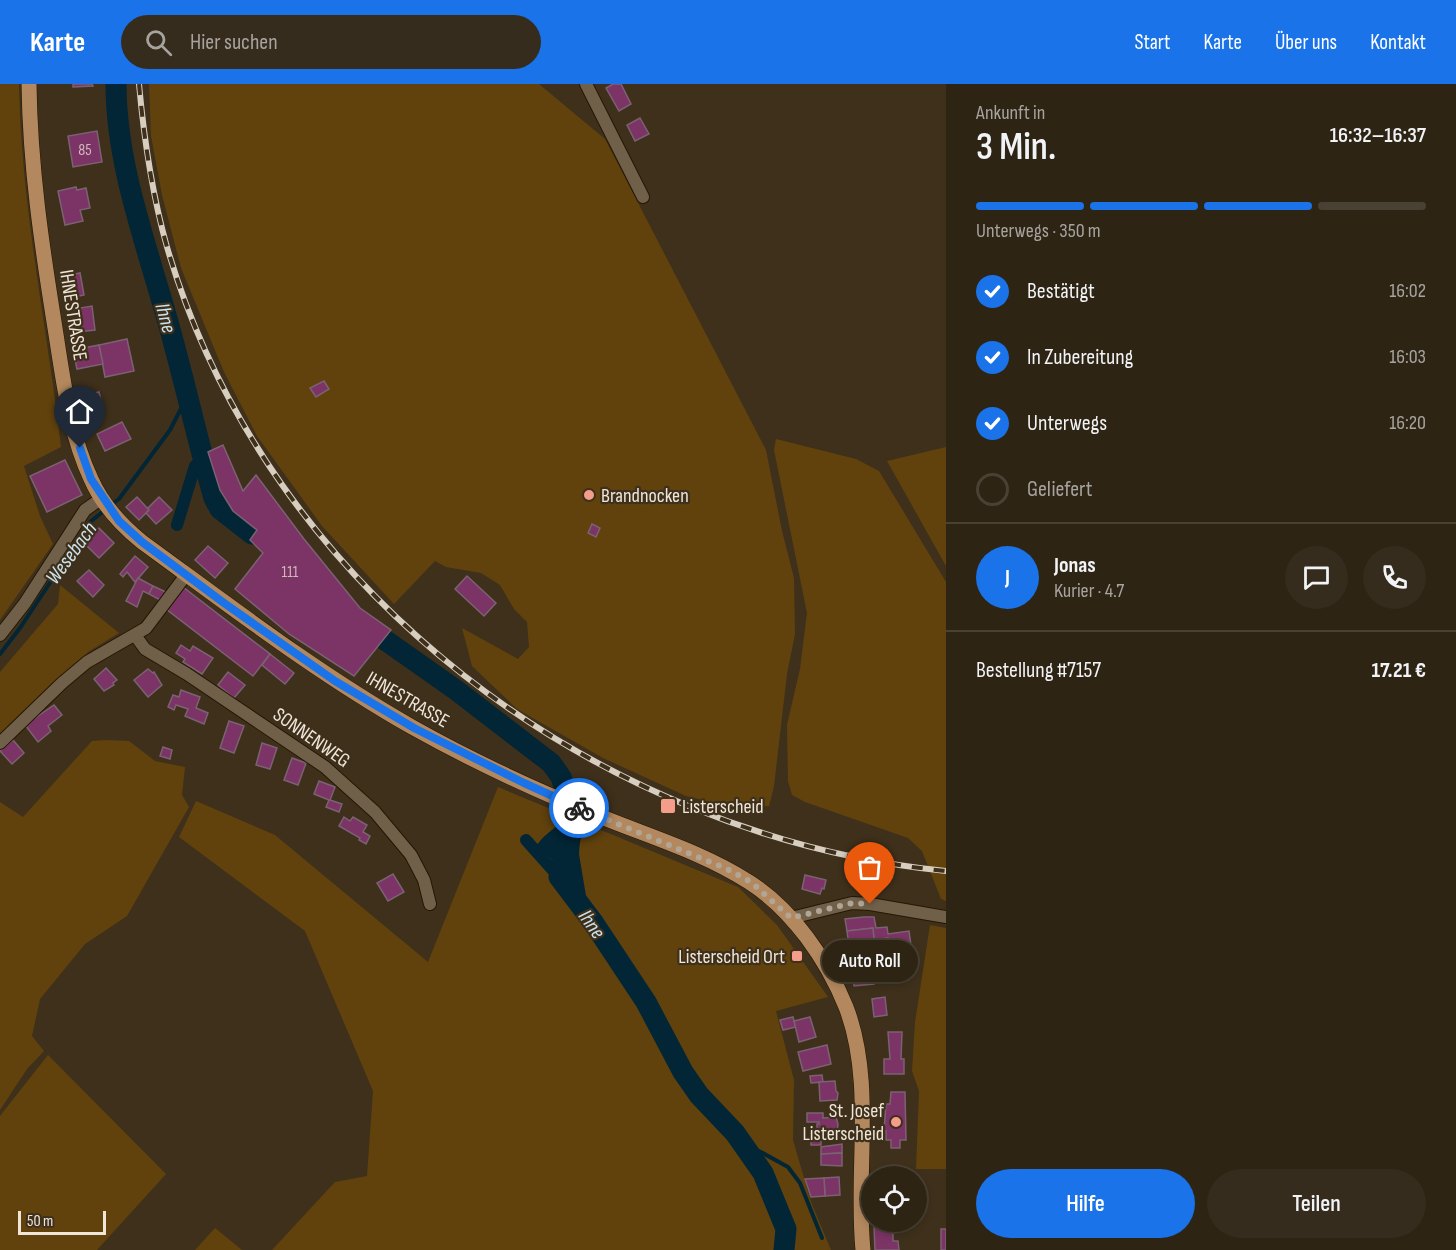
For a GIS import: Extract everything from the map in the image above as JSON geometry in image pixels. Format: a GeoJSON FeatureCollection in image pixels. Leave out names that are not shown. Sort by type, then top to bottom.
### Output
{"type":"FeatureCollection","features":[{"type":"Feature","properties":{"kind":"main road","name":"IHNESTRASSE"},"geometry":{"type":"LineString","coordinates":[[29,84],[32,168],[37,214],[66,395],[85,463],[91,479],[106,504],[130,532],[186,575],[335,681],[372,704],[423,733],[551,796],[727,869],[751,882],[791,918],[829,972],[846,1008],[853,1032],[861,1098],[862,1250]]}},
{"type":"Feature","properties":{"kind":"street"},"geometry":{"type":"LineString","coordinates":[[586,84],[644,197]]}},
{"type":"Feature","properties":{"kind":"street"},"geometry":{"type":"LineString","coordinates":[[0,635],[25,603],[85,510],[106,504]]}},
{"type":"Feature","properties":{"kind":"street"},"geometry":{"type":"LineString","coordinates":[[0,742],[87,662],[146,628],[186,575]]}},
{"type":"Feature","properties":{"kind":"street","name":"SONNENWEG"},"geometry":{"type":"LineString","coordinates":[[135,635],[144,649],[187,674],[325,766],[375,812],[411,855],[424,880],[430,904]]}},
{"type":"Feature","properties":{"kind":"street"},"geometry":{"type":"LineString","coordinates":[[791,918],[852,903],[870,904],[946,918]]}},
{"type":"Feature","properties":{"kind":"shaded area"},"geometry":{"type":"Polygon","coordinates":[[[0,84],[19,84],[29,221],[61,447],[24,466],[40,516],[53,544],[0,620],[0,84]]]}},
{"type":"Feature","properties":{"kind":"shaded area"},"geometry":{"type":"Polygon","coordinates":[[[149,84],[539,84],[605,139],[766,450],[794,578],[795,634],[787,674],[774,786],[769,806],[736,808],[686,796],[603,758],[517,709],[472,666],[462,628],[518,659],[529,647],[527,622],[514,609],[500,585],[481,573],[446,567],[435,561],[394,604],[322,526],[257,436],[224,372],[181,268],[162,195],[151,136],[149,84]]]}},
{"type":"Feature","properties":{"kind":"shaded area"},"geometry":{"type":"Polygon","coordinates":[[[776,439],[856,459],[879,471],[946,582],[946,901],[941,899],[922,851],[908,838],[805,802],[792,795],[788,781],[787,725],[800,669],[807,613],[774,450],[776,439]]]}},
{"type":"Feature","properties":{"kind":"shaded area"},"geometry":{"type":"Polygon","coordinates":[[[946,447],[946,566],[887,461],[946,447]]]}},
{"type":"Feature","properties":{"kind":"shaded area"},"geometry":{"type":"Polygon","coordinates":[[[60,585],[119,633],[88,652],[0,739],[0,672],[58,604],[60,585]]]}},
{"type":"Feature","properties":{"kind":"shaded area"},"geometry":{"type":"Polygon","coordinates":[[[92,741],[129,741],[155,761],[185,767],[182,795],[189,807],[127,916],[85,944],[40,999],[32,1036],[44,1051],[27,1069],[0,1110],[0,802],[23,817],[92,741]]]}},
{"type":"Feature","properties":{"kind":"shaded area"},"geometry":{"type":"Polygon","coordinates":[[[498,787],[738,887],[777,925],[828,997],[776,1011],[794,1080],[793,1140],[811,1202],[831,1250],[272,1250],[335,1182],[367,1176],[373,1091],[305,931],[179,837],[196,801],[275,835],[428,962],[498,787]]]}},
{"type":"Feature","properties":{"kind":"shaded area"},"geometry":{"type":"Polygon","coordinates":[[[930,925],[946,928],[946,1169],[927,1169],[927,1166],[916,1166],[919,1091],[912,1071],[915,1022],[930,925]]]}},
{"type":"Feature","properties":{"kind":"shaded area"},"geometry":{"type":"Polygon","coordinates":[[[48,1055],[166,1174],[97,1250],[0,1250],[0,1116],[48,1055]]]}},
{"type":"Feature","properties":{"kind":"shaded area"},"geometry":{"type":"Polygon","coordinates":[[[215,1228],[242,1250],[195,1250],[215,1228]]]}},
{"type":"Feature","properties":{"kind":"water"},"geometry":{"type":"Polygon","coordinates":[[[565,818],[581,825],[579,854],[586,896],[579,893],[562,870],[537,845],[565,818]]]}},
{"type":"Feature","properties":{"kind":"building"},"geometry":{"type":"Polygon","coordinates":[[[73,84],[92,84],[93,86],[73,87],[73,84]]]}},
{"type":"Feature","properties":{"kind":"building"},"geometry":{"type":"Polygon","coordinates":[[[613,84],[621,84],[631,104],[619,111],[606,88],[613,84]]]}},
{"type":"Feature","properties":{"kind":"building"},"geometry":{"type":"Polygon","coordinates":[[[640,118],[649,134],[635,141],[627,125],[640,118]]]}},
{"type":"Feature","properties":{"kind":"building"},"geometry":{"type":"Polygon","coordinates":[[[97,131],[102,162],[73,167],[68,136],[97,131]]]}},
{"type":"Feature","properties":{"kind":"building"},"geometry":{"type":"Polygon","coordinates":[[[76,187],[77,190],[86,188],[90,208],[80,210],[83,221],[65,225],[58,191],[76,187]]]}},
{"type":"Feature","properties":{"kind":"building"},"geometry":{"type":"Polygon","coordinates":[[[80,273],[84,295],[65,299],[60,277],[80,273]]]}},
{"type":"Feature","properties":{"kind":"building"},"geometry":{"type":"Polygon","coordinates":[[[92,306],[95,330],[77,332],[74,309],[92,306]]]}},
{"type":"Feature","properties":{"kind":"building"},"geometry":{"type":"Polygon","coordinates":[[[127,339],[134,371],[105,377],[99,345],[127,339]]]}},
{"type":"Feature","properties":{"kind":"building"},"geometry":{"type":"Polygon","coordinates":[[[99,345],[103,364],[77,369],[73,350],[99,345]]]}},
{"type":"Feature","properties":{"kind":"building"},"geometry":{"type":"Polygon","coordinates":[[[324,381],[329,389],[316,397],[310,388],[324,381]]]}},
{"type":"Feature","properties":{"kind":"building"},"geometry":{"type":"Polygon","coordinates":[[[99,392],[104,413],[89,416],[83,396],[99,392]]]}},
{"type":"Feature","properties":{"kind":"building"},"geometry":{"type":"Polygon","coordinates":[[[122,422],[131,439],[105,451],[97,434],[122,422]]]}},
{"type":"Feature","properties":{"kind":"building"},"geometry":{"type":"Polygon","coordinates":[[[223,445],[243,491],[256,475],[360,608],[391,630],[354,676],[289,634],[235,589],[263,553],[250,540],[257,530],[233,511],[220,490],[208,452],[223,445]]]}},
{"type":"Feature","properties":{"kind":"building"},"geometry":{"type":"Polygon","coordinates":[[[65,460],[82,495],[47,512],[30,476],[65,460]]]}},
{"type":"Feature","properties":{"kind":"building"},"geometry":{"type":"Polygon","coordinates":[[[137,497],[149,510],[139,520],[126,507],[137,497]]]}},
{"type":"Feature","properties":{"kind":"building"},"geometry":{"type":"Polygon","coordinates":[[[159,497],[172,510],[156,524],[146,513],[159,497]]]}},
{"type":"Feature","properties":{"kind":"building"},"geometry":{"type":"Polygon","coordinates":[[[592,524],[600,528],[596,537],[588,533],[592,524]]]}},
{"type":"Feature","properties":{"kind":"building"},"geometry":{"type":"Polygon","coordinates":[[[99,528],[114,543],[99,558],[84,543],[99,528]]]}},
{"type":"Feature","properties":{"kind":"building"},"geometry":{"type":"Polygon","coordinates":[[[208,546],[228,563],[215,578],[195,560],[208,546]]]}},
{"type":"Feature","properties":{"kind":"building"},"geometry":{"type":"Polygon","coordinates":[[[135,556],[148,567],[135,582],[127,572],[123,577],[120,574],[135,556]]]}},
{"type":"Feature","properties":{"kind":"building"},"geometry":{"type":"Polygon","coordinates":[[[89,570],[104,585],[93,597],[77,581],[89,570]]]}},
{"type":"Feature","properties":{"kind":"building"},"geometry":{"type":"Polygon","coordinates":[[[467,576],[496,603],[484,616],[455,589],[467,576]]]}},
{"type":"Feature","properties":{"kind":"building"},"geometry":{"type":"Polygon","coordinates":[[[138,578],[153,586],[149,594],[143,591],[137,607],[126,601],[138,578]]]}},
{"type":"Feature","properties":{"kind":"building"},"geometry":{"type":"Polygon","coordinates":[[[153,586],[168,593],[162,601],[149,594],[153,586]]]}},
{"type":"Feature","properties":{"kind":"building"},"geometry":{"type":"Polygon","coordinates":[[[183,587],[270,654],[253,676],[166,609],[183,587]]]}},
{"type":"Feature","properties":{"kind":"building"},"geometry":{"type":"Polygon","coordinates":[[[181,645],[190,651],[193,646],[213,658],[202,674],[183,662],[185,659],[176,653],[181,645]]]}},
{"type":"Feature","properties":{"kind":"building"},"geometry":{"type":"Polygon","coordinates":[[[270,654],[294,673],[285,684],[262,665],[270,654]]]}},
{"type":"Feature","properties":{"kind":"building"},"geometry":{"type":"Polygon","coordinates":[[[106,668],[117,680],[113,683],[114,685],[104,691],[94,679],[106,668]]]}},
{"type":"Feature","properties":{"kind":"building"},"geometry":{"type":"Polygon","coordinates":[[[148,669],[154,672],[162,685],[148,697],[134,680],[148,669]]]}},
{"type":"Feature","properties":{"kind":"building"},"geometry":{"type":"Polygon","coordinates":[[[228,672],[245,685],[234,698],[218,685],[228,672]]]}},
{"type":"Feature","properties":{"kind":"building"},"geometry":{"type":"Polygon","coordinates":[[[181,690],[200,697],[196,708],[208,713],[204,724],[185,716],[188,709],[176,705],[174,710],[168,707],[173,695],[179,697],[181,690]]]}},
{"type":"Feature","properties":{"kind":"building"},"geometry":{"type":"Polygon","coordinates":[[[54,705],[62,715],[48,726],[51,731],[38,742],[25,725],[54,705]]]}},
{"type":"Feature","properties":{"kind":"building"},"geometry":{"type":"Polygon","coordinates":[[[229,721],[244,726],[234,753],[220,748],[229,721]]]}},
{"type":"Feature","properties":{"kind":"building"},"geometry":{"type":"Polygon","coordinates":[[[13,740],[24,753],[12,764],[0,751],[13,740]]]}},
{"type":"Feature","properties":{"kind":"building"},"geometry":{"type":"Polygon","coordinates":[[[262,743],[277,748],[270,769],[256,765],[262,743]]]}},
{"type":"Feature","properties":{"kind":"building"},"geometry":{"type":"Polygon","coordinates":[[[163,747],[172,750],[170,759],[160,756],[163,747]]]}},
{"type":"Feature","properties":{"kind":"building"},"geometry":{"type":"Polygon","coordinates":[[[292,758],[306,763],[298,785],[284,780],[292,758]]]}},
{"type":"Feature","properties":{"kind":"building"},"geometry":{"type":"Polygon","coordinates":[[[319,781],[335,787],[330,800],[342,804],[339,812],[326,807],[329,800],[314,794],[319,781]]]}},
{"type":"Feature","properties":{"kind":"building"},"geometry":{"type":"Polygon","coordinates":[[[344,817],[350,821],[353,817],[367,825],[363,832],[370,836],[366,844],[339,826],[344,817]]]}},
{"type":"Feature","properties":{"kind":"building"},"geometry":{"type":"Polygon","coordinates":[[[393,874],[404,892],[388,901],[377,883],[393,874]]]}},
{"type":"Feature","properties":{"kind":"building"},"geometry":{"type":"Polygon","coordinates":[[[805,875],[826,880],[820,894],[802,889],[805,875]]]}},
{"type":"Feature","properties":{"kind":"building"},"geometry":{"type":"Polygon","coordinates":[[[874,917],[876,928],[887,927],[888,934],[909,931],[914,967],[893,970],[888,938],[874,940],[873,928],[847,931],[845,919],[874,917]]]}},
{"type":"Feature","properties":{"kind":"building"},"geometry":{"type":"Polygon","coordinates":[[[873,928],[874,940],[888,938],[890,952],[876,954],[877,964],[872,965],[874,984],[854,986],[847,931],[873,928]]]}},
{"type":"Feature","properties":{"kind":"building"},"geometry":{"type":"Polygon","coordinates":[[[885,997],[887,1015],[874,1017],[872,999],[885,997]]]}},
{"type":"Feature","properties":{"kind":"building"},"geometry":{"type":"Polygon","coordinates":[[[793,1017],[796,1027],[783,1030],[780,1020],[793,1017]]]}},
{"type":"Feature","properties":{"kind":"building"},"geometry":{"type":"Polygon","coordinates":[[[810,1017],[816,1037],[799,1042],[794,1021],[810,1017]]]}},
{"type":"Feature","properties":{"kind":"building"},"geometry":{"type":"Polygon","coordinates":[[[888,1032],[902,1032],[901,1059],[904,1059],[904,1074],[884,1074],[884,1059],[890,1059],[888,1032]]]}},
{"type":"Feature","properties":{"kind":"building"},"geometry":{"type":"Polygon","coordinates":[[[827,1045],[831,1064],[803,1071],[798,1052],[827,1045]]]}},
{"type":"Feature","properties":{"kind":"building"},"geometry":{"type":"Polygon","coordinates":[[[822,1075],[823,1082],[811,1083],[810,1076],[822,1075]]]}},
{"type":"Feature","properties":{"kind":"building"},"geometry":{"type":"Polygon","coordinates":[[[835,1081],[837,1100],[820,1101],[819,1082],[835,1081]]]}},
{"type":"Feature","properties":{"kind":"building","name":"St. Josef Listerscheid"},"geometry":{"type":"Polygon","coordinates":[[[891,1092],[905,1092],[906,1140],[900,1140],[900,1148],[891,1148],[891,1140],[886,1140],[886,1131],[884,1131],[886,1104],[890,1104],[891,1092]]]}},
{"type":"Feature","properties":{"kind":"building"},"geometry":{"type":"Polygon","coordinates":[[[807,1113],[823,1113],[823,1118],[836,1117],[837,1133],[817,1134],[819,1122],[807,1122],[807,1113]]]}},
{"type":"Feature","properties":{"kind":"building"},"geometry":{"type":"Polygon","coordinates":[[[811,1140],[821,1140],[821,1145],[811,1145],[811,1140]]]}},
{"type":"Feature","properties":{"kind":"building"},"geometry":{"type":"Polygon","coordinates":[[[842,1144],[842,1153],[821,1154],[821,1147],[842,1144]]]}},
{"type":"Feature","properties":{"kind":"building"},"geometry":{"type":"Polygon","coordinates":[[[842,1153],[842,1166],[821,1165],[821,1154],[842,1153]]]}},
{"type":"Feature","properties":{"kind":"building"},"geometry":{"type":"Polygon","coordinates":[[[839,1177],[840,1195],[825,1196],[824,1178],[839,1177]]]}},
{"type":"Feature","properties":{"kind":"building"},"geometry":{"type":"Polygon","coordinates":[[[824,1178],[825,1196],[811,1197],[805,1179],[824,1178]]]}},
{"type":"Feature","properties":{"kind":"building"},"geometry":{"type":"Polygon","coordinates":[[[941,1229],[946,1229],[946,1250],[941,1250],[941,1229]]]}},
{"type":"Feature","properties":{"kind":"building"},"geometry":{"type":"Polygon","coordinates":[[[874,1232],[893,1232],[893,1241],[898,1241],[899,1250],[875,1250],[874,1232]]]}},
{"type":"Feature","properties":{"kind":"waterway","name":"Ihne"},"geometry":{"type":"LineString","coordinates":[[116,84],[120,139],[131,192],[214,498],[220,509],[252,534]]}},
{"type":"Feature","properties":{"kind":"waterway","name":"Wesebach"},"geometry":{"type":"LineString","coordinates":[[111,505],[119,499],[170,430],[187,397]]}},
{"type":"Feature","properties":{"kind":"waterway"},"geometry":{"type":"LineString","coordinates":[[177,525],[195,466],[203,459]]}},
{"type":"Feature","properties":{"kind":"waterway","name":"Wesebach"},"geometry":{"type":"LineString","coordinates":[[0,654],[20,628],[90,522],[105,510]]}},
{"type":"Feature","properties":{"kind":"waterway","name":"Ihne"},"geometry":{"type":"LineString","coordinates":[[385,640],[456,690],[551,763],[561,777],[575,821],[559,877],[593,922],[646,1002],[683,1072],[699,1095],[735,1133],[763,1173],[786,1229],[784,1250]]}},
{"type":"Feature","properties":{"kind":"waterway"},"geometry":{"type":"LineString","coordinates":[[526,840],[559,877]]}},
{"type":"Feature","properties":{"kind":"waterway"},"geometry":{"type":"LineString","coordinates":[[750,1155],[759,1151],[788,1167],[800,1183],[822,1238]]}},
{"type":"Feature","properties":{"kind":"railway"},"geometry":{"type":"LineString","coordinates":[[139,84],[149,166],[167,247],[215,371],[282,484],[365,586],[463,674],[572,749],[691,807],[816,848],[946,871]]}},
{"type":"Feature","properties":{"kind":"way so far"},"geometry":{"type":"LineString","coordinates":[[579,808],[727,869],[751,882],[791,918],[852,903],[870,904]]}},
{"type":"Feature","properties":{"kind":"place","name":"Brandnocken"},"geometry":{"type":"Point","coordinates":[589,495]}},
{"type":"Feature","properties":{"kind":"place","name":"Listerscheid"},"geometry":{"type":"Point","coordinates":[668,806]}},
{"type":"Feature","properties":{"kind":"place","name":"Auto Roll"},"geometry":{"type":"Point","coordinates":[870,904]}},
{"type":"Feature","properties":{"kind":"place","name":"Listerscheid Ort"},"geometry":{"type":"Point","coordinates":[797,956]}},
{"type":"Feature","properties":{"kind":"place","name":"St. Josef Listerscheid"},"geometry":{"type":"Point","coordinates":[896,1122]}},
{"type":"Feature","properties":{"kind":"route"},"geometry":{"type":"LineString","coordinates":[[80,448],[91,479],[119,521],[142,542],[224,603],[335,681],[414,728],[579,808]]}}]}
